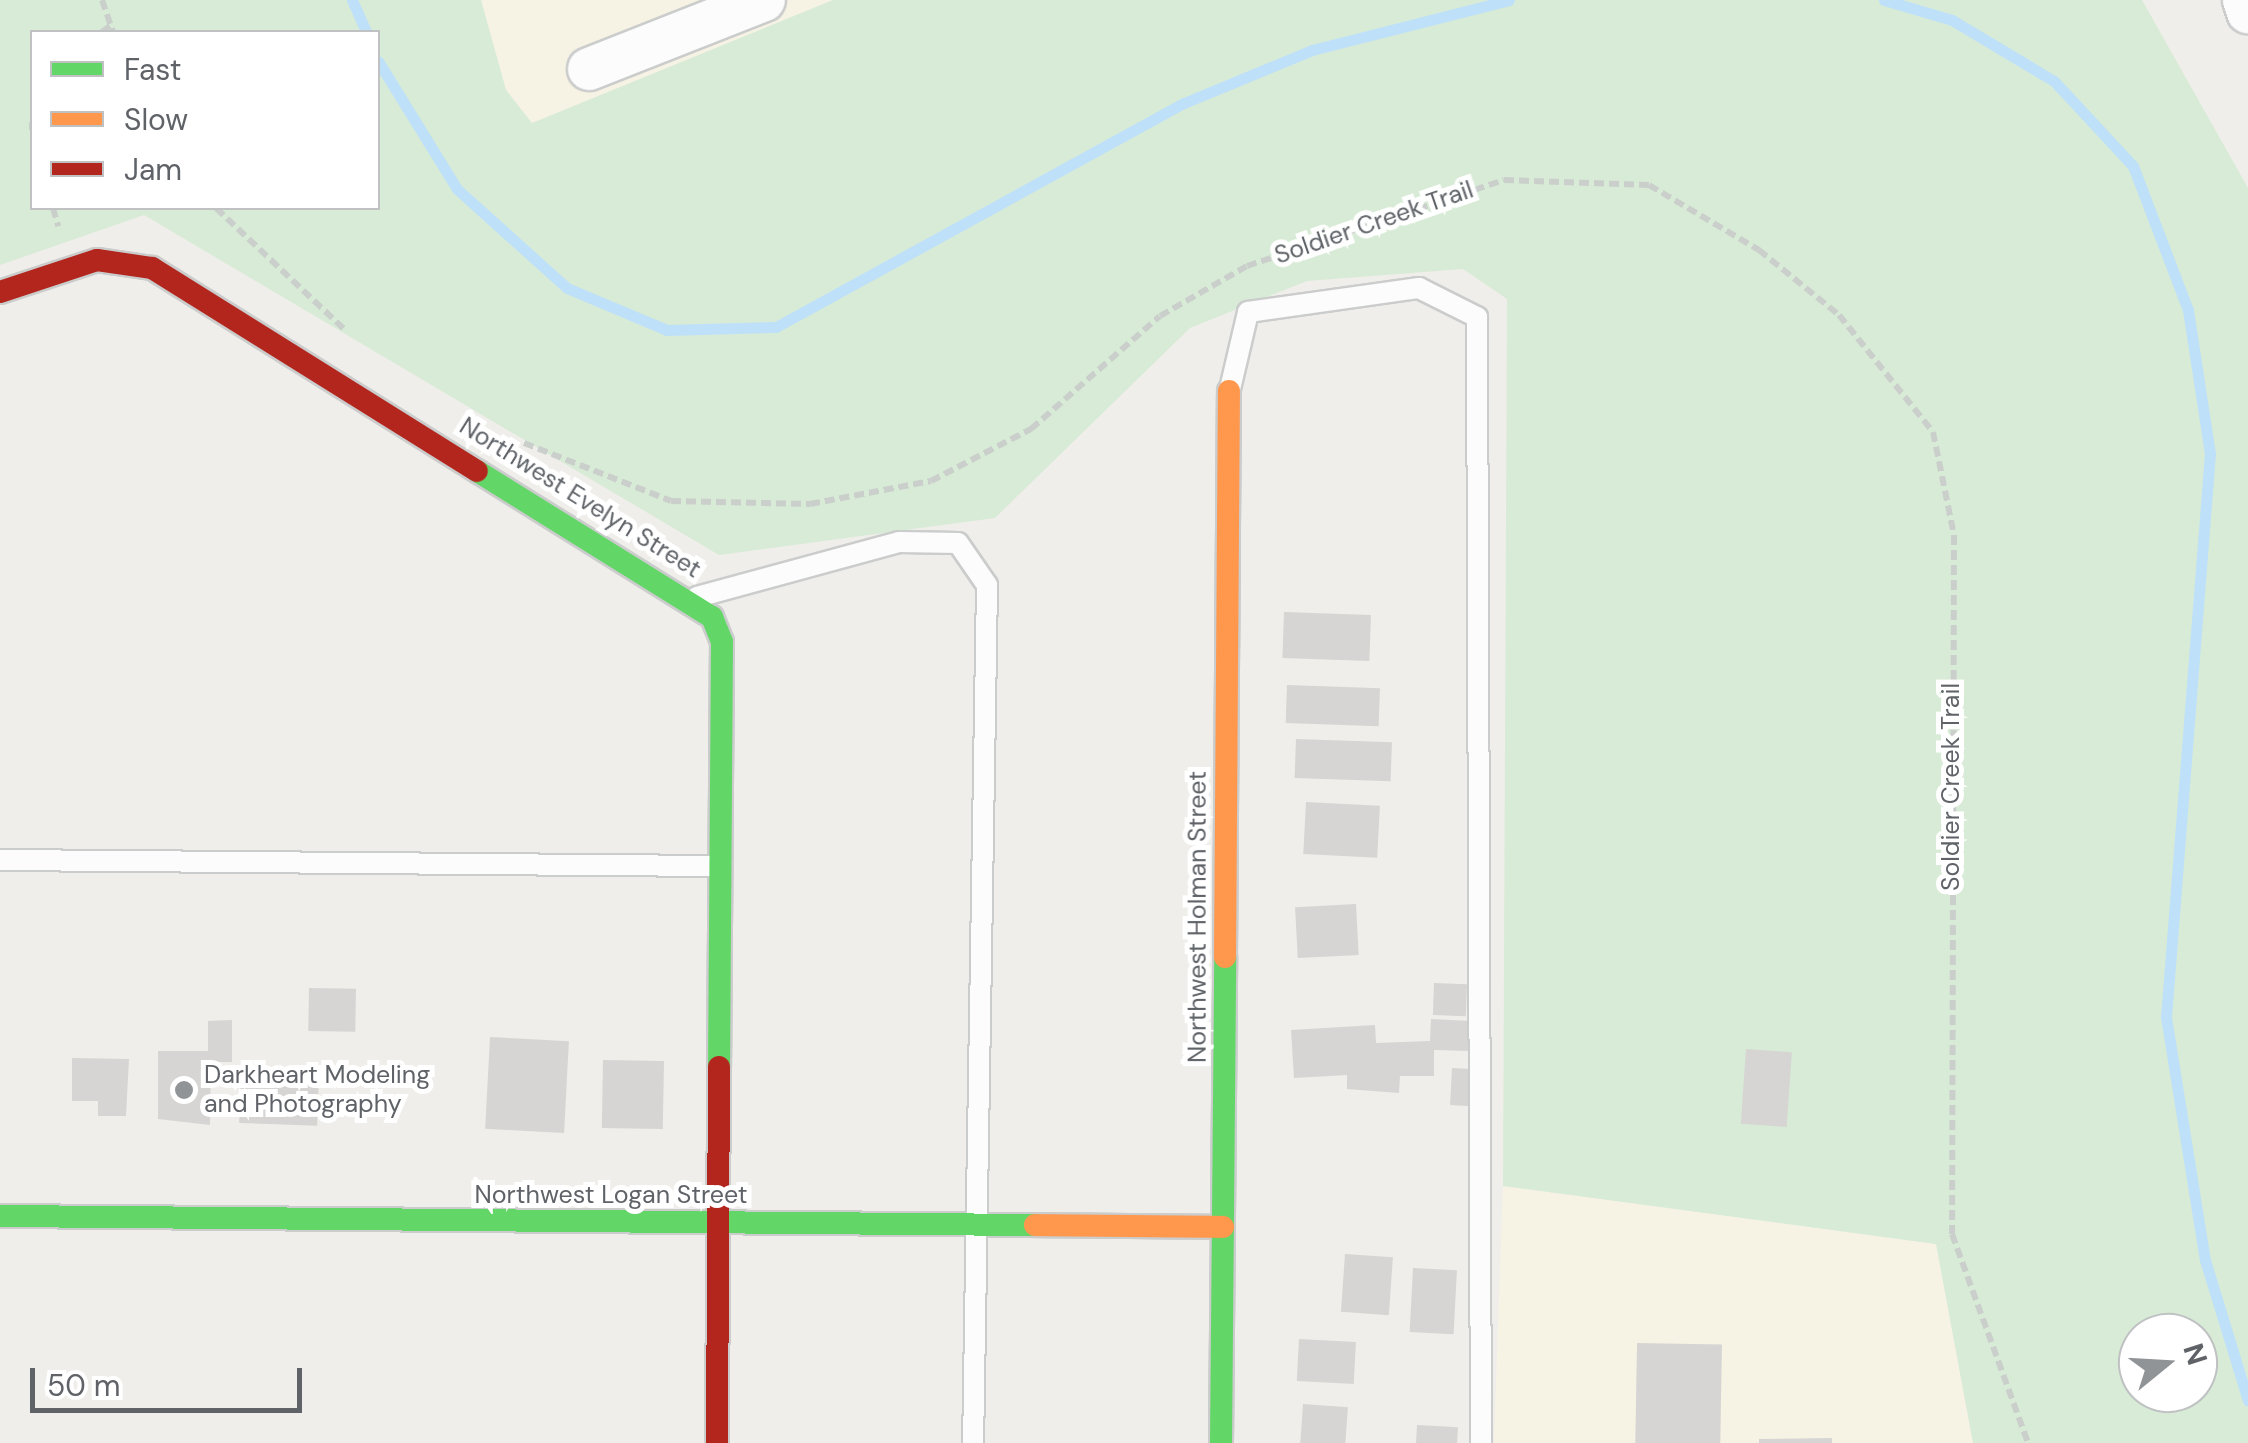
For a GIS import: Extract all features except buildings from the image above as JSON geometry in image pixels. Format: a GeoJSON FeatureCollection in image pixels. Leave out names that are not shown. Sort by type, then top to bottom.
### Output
{"type":"FeatureCollection","features":[{"type":"Feature","properties":{"kind":"street"},"geometry":{"type":"LineString","coordinates":[[2244,0],[2248,12]]}},
{"type":"Feature","properties":{"kind":"street"},"geometry":{"type":"LineString","coordinates":[[589,69],[744,4]]}},
{"type":"Feature","properties":{"kind":"street","name":"Northwest Evelyn Street"},"geometry":{"type":"LineString","coordinates":[[0,292],[97,260],[152,268],[693,598],[722,642],[715,1224],[717,1443]]}},
{"type":"Feature","properties":{"kind":"street","name":"Northwest Holman Street"},"geometry":{"type":"LineString","coordinates":[[1221,1443],[1229,391]]}},
{"type":"Feature","properties":{"kind":"street","name":"Northwest Logan Street"},"geometry":{"type":"LineString","coordinates":[[0,1216],[1223,1227]]}},
{"type":"Feature","properties":{"kind":"lane"},"geometry":{"type":"LineString","coordinates":[[1229,391],[1248,312],[1419,288],[1477,317],[1481,1443]]}},
{"type":"Feature","properties":{"kind":"lane"},"geometry":{"type":"LineString","coordinates":[[693,598],[899,542],[958,543],[987,585],[972,1226],[972,1443]]}},
{"type":"Feature","properties":{"kind":"lane"},"geometry":{"type":"LineString","coordinates":[[0,860],[719,866]]}},
{"type":"Feature","properties":{"kind":"path"},"geometry":{"type":"LineString","coordinates":[[102,0],[112,29]]}},
{"type":"Feature","properties":{"kind":"path","name":"Soldier Creek Trail"},"geometry":{"type":"LineString","coordinates":[[503,435],[671,501],[810,504],[931,480],[1032,429],[1160,316],[1247,266],[1504,180],[1649,185],[1759,250],[1839,315],[1933,432],[1954,535],[1952,1234],[2028,1443]]}},
{"type":"Feature","properties":{"kind":"path"},"geometry":{"type":"LineString","coordinates":[[218,210],[354,336]]}},
{"type":"Feature","properties":{"kind":"shaded area"},"geometry":{"type":"Polygon","coordinates":[[[481,0],[833,0],[532,124],[506,90],[481,0]]]}},
{"type":"Feature","properties":{"kind":"shaded area"},"geometry":{"type":"Polygon","coordinates":[[[1503,1186],[1936,1244],[1973,1443],[1494,1443],[1503,1186]]]}},
{"type":"Feature","properties":{"kind":"green space"},"geometry":{"type":"Polygon","coordinates":[[[0,0],[481,0],[506,90],[532,123],[833,0],[2142,0],[2248,188],[2248,1443],[1973,1443],[1936,1244],[1503,1186],[1507,299],[1463,269],[1307,281],[1190,328],[995,518],[719,555],[144,215],[0,265],[0,0]]]}},
{"type":"Feature","properties":{"kind":"waterway"},"geometry":{"type":"LineString","coordinates":[[352,0],[365,30]]}},
{"type":"Feature","properties":{"kind":"waterway"},"geometry":{"type":"LineString","coordinates":[[380,64],[457,189],[567,288],[667,330],[776,327],[1184,103],[1312,50],[1509,0]]}},
{"type":"Feature","properties":{"kind":"waterway"},"geometry":{"type":"LineString","coordinates":[[1884,0],[1952,20],[2054,81],[2133,166],[2188,310],[2210,453],[2166,1017],[2205,1260],[2248,1401]]}},
{"type":"Feature","properties":{"kind":"traffic: fast"},"geometry":{"type":"LineString","coordinates":[[477,471],[712,617],[722,642],[719,1067]]}},
{"type":"Feature","properties":{"kind":"traffic: fast"},"geometry":{"type":"LineString","coordinates":[[1221,1443],[1225,957]]}},
{"type":"Feature","properties":{"kind":"traffic: fast"},"geometry":{"type":"LineString","coordinates":[[0,1216],[1035,1225]]}},
{"type":"Feature","properties":{"kind":"traffic: slow"},"geometry":{"type":"LineString","coordinates":[[1225,957],[1229,391]]}},
{"type":"Feature","properties":{"kind":"traffic: slow"},"geometry":{"type":"LineString","coordinates":[[1035,1225],[1223,1227]]}},
{"type":"Feature","properties":{"kind":"traffic: jam"},"geometry":{"type":"LineString","coordinates":[[0,292],[97,260],[152,268],[477,471]]}},
{"type":"Feature","properties":{"kind":"traffic: jam"},"geometry":{"type":"LineString","coordinates":[[717,1443],[719,1067]]}},
{"type":"Feature","properties":{"kind":"place","name":"Darkheart Modeling and Photography"},"geometry":{"type":"Point","coordinates":[184,1090]}}]}
